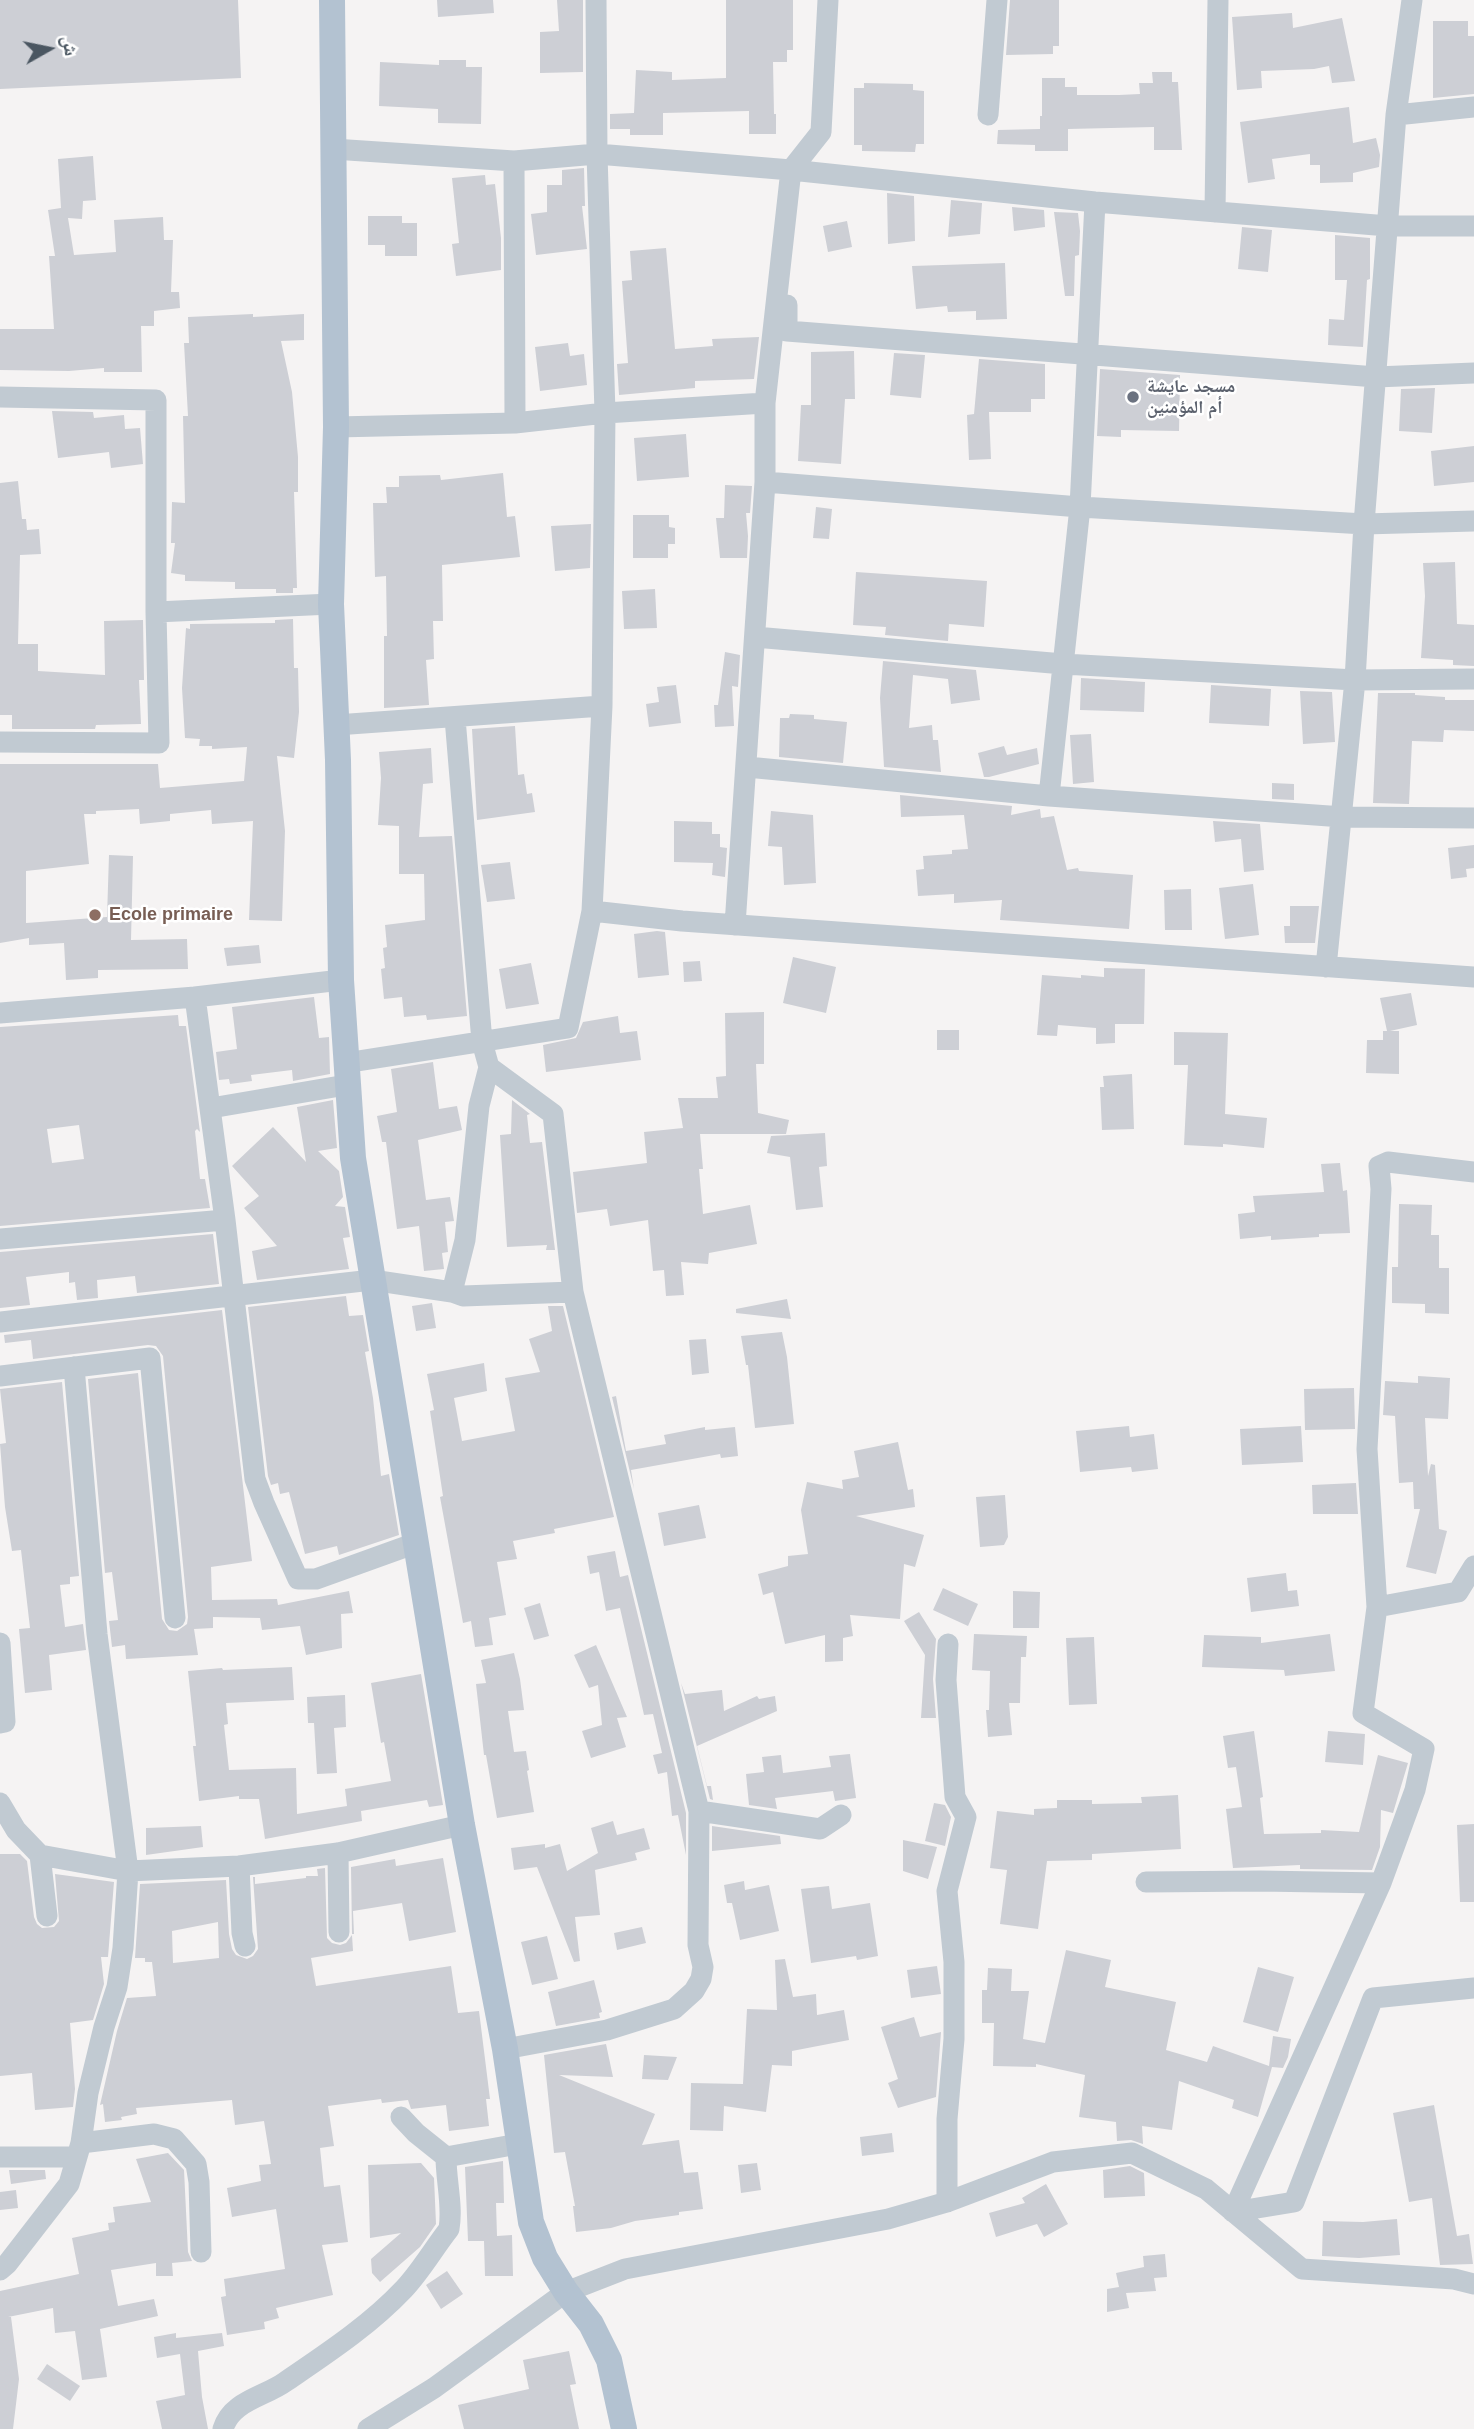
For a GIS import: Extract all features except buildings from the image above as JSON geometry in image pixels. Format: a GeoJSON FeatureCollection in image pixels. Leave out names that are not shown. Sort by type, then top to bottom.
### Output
{"type":"FeatureCollection","features":[{"type":"Feature","properties":{"kind":"main road"},"geometry":{"type":"LineString","coordinates":[[332,0],[336,427],[331,604],[341,980],[353,1158],[462,1825],[505,2049],[531,2222],[545,2258],[591,2324],[609,2360],[624,2429]]}},
{"type":"Feature","properties":{"kind":"street"},"geometry":{"type":"LineString","coordinates":[[211,1108],[482,1042],[568,1028],[592,911],[602,706],[606,413],[597,154],[596,0]]}},
{"type":"Feature","properties":{"kind":"street"},"geometry":{"type":"LineString","coordinates":[[735,925],[765,482],[765,402],[791,170],[821,132],[828,0]]}},
{"type":"Feature","properties":{"kind":"street"},"geometry":{"type":"LineString","coordinates":[[988,115],[997,0]]}},
{"type":"Feature","properties":{"kind":"street"},"geometry":{"type":"LineString","coordinates":[[1214,212],[1218,0]]}},
{"type":"Feature","properties":{"kind":"street"},"geometry":{"type":"LineString","coordinates":[[1326,967],[1355,680],[1364,524],[1396,115],[1412,0]]}},
{"type":"Feature","properties":{"kind":"street"},"geometry":{"type":"LineString","coordinates":[[1396,115],[1474,107]]}},
{"type":"Feature","properties":{"kind":"street"},"geometry":{"type":"LineString","coordinates":[[333,149],[514,162],[597,154],[791,170],[1214,212],[1388,226],[1474,226]]}},
{"type":"Feature","properties":{"kind":"street"},"geometry":{"type":"LineString","coordinates":[[514,162],[515,423]]}},
{"type":"Feature","properties":{"kind":"street"},"geometry":{"type":"LineString","coordinates":[[791,170],[787,331],[1376,377],[1474,373]]}},
{"type":"Feature","properties":{"kind":"street"},"geometry":{"type":"LineString","coordinates":[[1049,796],[1080,507],[1095,202]]}},
{"type":"Feature","properties":{"kind":"street"},"geometry":{"type":"LineString","coordinates":[[0,397],[156,400],[159,743],[0,741]]}},
{"type":"Feature","properties":{"kind":"street"},"geometry":{"type":"LineString","coordinates":[[336,427],[515,423],[606,413],[765,402]]}},
{"type":"Feature","properties":{"kind":"street"},"geometry":{"type":"LineString","coordinates":[[765,482],[1080,507],[1364,524],[1474,521]]}},
{"type":"Feature","properties":{"kind":"street"},"geometry":{"type":"LineString","coordinates":[[156,612],[331,604]]}},
{"type":"Feature","properties":{"kind":"street"},"geometry":{"type":"LineString","coordinates":[[755,638],[1063,664],[1355,680],[1474,679]]}},
{"type":"Feature","properties":{"kind":"street"},"geometry":{"type":"LineString","coordinates":[[336,725],[602,706]]}},
{"type":"Feature","properties":{"kind":"street"},"geometry":{"type":"LineString","coordinates":[[452,1292],[465,1240],[479,1106],[489,1067],[482,1042],[455,718]]}},
{"type":"Feature","properties":{"kind":"street"},"geometry":{"type":"LineString","coordinates":[[747,767],[1049,796],[1343,817],[1474,818]]}},
{"type":"Feature","properties":{"kind":"street"},"geometry":{"type":"LineString","coordinates":[[592,911],[735,925],[1474,977]]}},
{"type":"Feature","properties":{"kind":"street"},"geometry":{"type":"LineString","coordinates":[[0,1013],[195,997],[341,980]]}},
{"type":"Feature","properties":{"kind":"street"},"geometry":{"type":"LineString","coordinates":[[195,997],[225,1220],[255,1479],[264,1503],[298,1578],[316,1579],[416,1543]]}},
{"type":"Feature","properties":{"kind":"street"},"geometry":{"type":"LineString","coordinates":[[489,1067],[553,1114],[573,1292],[699,1811],[698,1945],[704,1967],[694,1991],[674,2009],[607,2030],[505,2049]]}},
{"type":"Feature","properties":{"kind":"street"},"geometry":{"type":"LineString","coordinates":[[1233,2212],[1381,1883],[1415,1790],[1424,1749],[1363,1713],[1377,1606],[1367,1449],[1381,1189],[1379,1166],[1388,1162],[1474,1172]]}},
{"type":"Feature","properties":{"kind":"street"},"geometry":{"type":"LineString","coordinates":[[0,1239],[225,1220]]}},
{"type":"Feature","properties":{"kind":"street"},"geometry":{"type":"LineString","coordinates":[[0,1322],[372,1280],[463,1296],[573,1292]]}},
{"type":"Feature","properties":{"kind":"street"},"geometry":{"type":"LineString","coordinates":[[0,1376],[150,1358],[175,1618]]}},
{"type":"Feature","properties":{"kind":"street"},"geometry":{"type":"LineString","coordinates":[[0,2270],[69,2184],[104,2026],[117,1987],[123,1948],[128,1871],[97,1634],[74,1367]]}},
{"type":"Feature","properties":{"kind":"street"},"geometry":{"type":"LineString","coordinates":[[1377,1606],[1458,1592],[1474,1566]]}},
{"type":"Feature","properties":{"kind":"street"},"geometry":{"type":"LineString","coordinates":[[0,1643],[5,1722],[0,1723]]}},
{"type":"Feature","properties":{"kind":"street"},"geometry":{"type":"LineString","coordinates":[[947,1644],[946,1681],[955,1797],[966,1817],[947,1891],[954,1962],[954,2039],[947,2119],[947,2202]]}},
{"type":"Feature","properties":{"kind":"street"},"geometry":{"type":"LineString","coordinates":[[0,1803],[8,1830],[40,1855],[128,1871],[239,1866],[338,1853],[462,1825]]}},
{"type":"Feature","properties":{"kind":"street"},"geometry":{"type":"LineString","coordinates":[[699,1811],[820,1829],[841,1815]]}},
{"type":"Feature","properties":{"kind":"street"},"geometry":{"type":"LineString","coordinates":[[338,1853],[339,1932]]}},
{"type":"Feature","properties":{"kind":"street"},"geometry":{"type":"LineString","coordinates":[[40,1855],[47,1916]]}},
{"type":"Feature","properties":{"kind":"street"},"geometry":{"type":"LineString","coordinates":[[239,1866],[245,1946]]}},
{"type":"Feature","properties":{"kind":"street"},"geometry":{"type":"LineString","coordinates":[[1146,1882],[1381,1883]]}},
{"type":"Feature","properties":{"kind":"street"},"geometry":{"type":"LineString","coordinates":[[1233,2212],[1294,2202],[1373,1997],[1474,1988]]}},
{"type":"Feature","properties":{"kind":"street"},"geometry":{"type":"LineString","coordinates":[[223,2429],[226,2418],[249,2399],[276,2388],[342,2344],[404,2289],[449,2229],[451,2217],[446,2158],[401,2117]]}},
{"type":"Feature","properties":{"kind":"street"},"geometry":{"type":"LineString","coordinates":[[0,2157],[78,2150],[153,2134],[174,2139],[195,2164],[200,2182],[201,2252]]}},
{"type":"Feature","properties":{"kind":"street"},"geometry":{"type":"LineString","coordinates":[[446,2158],[519,2144]]}},
{"type":"Feature","properties":{"kind":"street"},"geometry":{"type":"LineString","coordinates":[[368,2429],[434,2388],[566,2291],[625,2269],[888,2219],[947,2202],[1052,2162],[1132,2153],[1206,2189],[1302,2269],[1454,2279],[1474,2284]]}},
{"type":"Feature","properties":{"kind":"place","name":"مسجد عايشة أم المؤمنين"},"geometry":{"type":"Point","coordinates":[1133,397]}},
{"type":"Feature","properties":{"kind":"place","name":"Ecole primaire"},"geometry":{"type":"Point","coordinates":[95,915]}}]}
